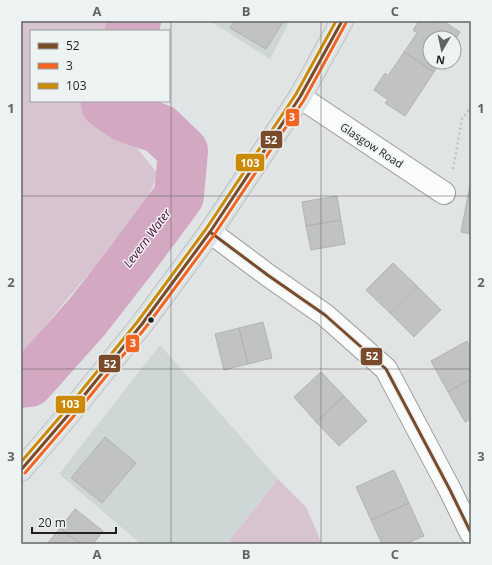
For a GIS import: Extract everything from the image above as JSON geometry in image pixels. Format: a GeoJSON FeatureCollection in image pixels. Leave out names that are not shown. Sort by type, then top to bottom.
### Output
{"type":"FeatureCollection","features":[{"type":"Feature","properties":{"kind":"main road"},"geometry":{"type":"LineString","coordinates":[[21,470],[69,414],[142,324],[210,232],[300,98],[342,21]]}},
{"type":"Feature","properties":{"kind":"street","name":"Glasgow Road"},"geometry":{"type":"LineString","coordinates":[[300,98],[444,193]]}},
{"type":"Feature","properties":{"kind":"street"},"geometry":{"type":"LineString","coordinates":[[210,232],[325,315],[386,369],[471,533]]}},
{"type":"Feature","properties":{"kind":"path"},"geometry":{"type":"LineString","coordinates":[[444,193],[452,174],[462,119],[471,107]]}},
{"type":"Feature","properties":{"kind":"shaded area"},"geometry":{"type":"Polygon","coordinates":[[[21,21],[128,21],[125,30],[30,30],[30,102],[103,102],[102,104],[158,174],[143,208],[21,355],[21,21]]]}},
{"type":"Feature","properties":{"kind":"shaded area"},"geometry":{"type":"Polygon","coordinates":[[[210,21],[290,21],[270,59],[210,21]]]}},
{"type":"Feature","properties":{"kind":"shaded area"},"geometry":{"type":"Polygon","coordinates":[[[160,345],[278,479],[227,544],[141,544],[59,474],[160,345]]]}},
{"type":"Feature","properties":{"kind":"shaded area"},"geometry":{"type":"Polygon","coordinates":[[[278,479],[306,507],[322,544],[227,544],[278,479]]]}},
{"type":"Feature","properties":{"kind":"building"},"geometry":{"type":"Polygon","coordinates":[[[234,21],[284,21],[266,49],[230,28],[234,21]]]}},
{"type":"Feature","properties":{"kind":"building"},"geometry":{"type":"Polygon","coordinates":[[[419,21],[433,21],[437,24],[438,21],[443,21],[457,30],[422,30],[422,64],[404,52],[417,33],[413,30],[419,21]]]}},
{"type":"Feature","properties":{"kind":"building"},"geometry":{"type":"Polygon","coordinates":[[[404,52],[422,64],[422,70],[431,70],[434,72],[405,116],[385,103],[388,100],[374,90],[385,73],[388,76],[404,52]]]}},
{"type":"Feature","properties":{"kind":"building"},"geometry":{"type":"Polygon","coordinates":[[[471,180],[471,234],[461,232],[471,180]]]}},
{"type":"Feature","properties":{"kind":"building"},"geometry":{"type":"Polygon","coordinates":[[[337,196],[341,220],[306,226],[302,202],[337,196]]]}},
{"type":"Feature","properties":{"kind":"building"},"geometry":{"type":"Polygon","coordinates":[[[341,220],[345,244],[311,250],[306,226],[341,220]]]}},
{"type":"Feature","properties":{"kind":"building"},"geometry":{"type":"Polygon","coordinates":[[[393,263],[417,286],[390,313],[366,290],[393,263]]]}},
{"type":"Feature","properties":{"kind":"building"},"geometry":{"type":"Polygon","coordinates":[[[417,286],[441,310],[414,337],[390,313],[417,286]]]}},
{"type":"Feature","properties":{"kind":"building"},"geometry":{"type":"Polygon","coordinates":[[[263,322],[272,358],[248,364],[239,328],[263,322]]]}},
{"type":"Feature","properties":{"kind":"building"},"geometry":{"type":"Polygon","coordinates":[[[239,328],[248,364],[224,370],[215,334],[239,328]]]}},
{"type":"Feature","properties":{"kind":"building"},"geometry":{"type":"Polygon","coordinates":[[[467,341],[471,349],[471,379],[448,392],[431,361],[467,341]]]}},
{"type":"Feature","properties":{"kind":"building"},"geometry":{"type":"Polygon","coordinates":[[[321,372],[344,396],[316,422],[294,397],[321,372]]]}},
{"type":"Feature","properties":{"kind":"building"},"geometry":{"type":"Polygon","coordinates":[[[471,379],[471,419],[465,422],[448,392],[471,379]]]}},
{"type":"Feature","properties":{"kind":"building"},"geometry":{"type":"Polygon","coordinates":[[[344,396],[367,421],[339,446],[316,422],[344,396]]]}},
{"type":"Feature","properties":{"kind":"building"},"geometry":{"type":"Polygon","coordinates":[[[105,437],[136,463],[102,503],[71,478],[105,437]]]}},
{"type":"Feature","properties":{"kind":"building"},"geometry":{"type":"Polygon","coordinates":[[[394,470],[409,503],[371,520],[356,487],[394,470]]]}},
{"type":"Feature","properties":{"kind":"building"},"geometry":{"type":"Polygon","coordinates":[[[409,503],[424,536],[405,544],[382,544],[371,520],[409,503]]]}},
{"type":"Feature","properties":{"kind":"building"},"geometry":{"type":"Polygon","coordinates":[[[75,509],[103,531],[93,544],[81,544],[60,528],[75,509]]]}},
{"type":"Feature","properties":{"kind":"building"},"geometry":{"type":"Polygon","coordinates":[[[60,528],[81,544],[47,544],[60,528]]]}},
{"type":"Feature","properties":{"kind":"waterway","name":"Levern Water"},"geometry":{"type":"LineString","coordinates":[[131,30],[136,21]]}},
{"type":"Feature","properties":{"kind":"waterway","name":"Levern Water"},"geometry":{"type":"LineString","coordinates":[[21,383],[29,382],[87,317],[179,196],[183,151],[160,129],[125,117],[106,104],[106,102]]}},
{"type":"Feature","properties":{"kind":"transit line","name":"103"},"geometry":{"type":"LineString","coordinates":[[21,462],[65,411],[138,321],[206,229],[296,94],[336,21]]}},
{"type":"Feature","properties":{"kind":"transit line","name":"52"},"geometry":{"type":"LineString","coordinates":[[21,470],[69,414],[142,324],[210,232],[300,97],[342,21]]}},
{"type":"Feature","properties":{"kind":"transit line","name":"3"},"geometry":{"type":"LineString","coordinates":[[25,473],[73,417],[146,327],[214,235],[304,100],[346,23]]}},
{"type":"Feature","properties":{"kind":"transit line","name":"52"},"geometry":{"type":"LineString","coordinates":[[210,232],[325,315],[386,369],[471,533]]}}]}
